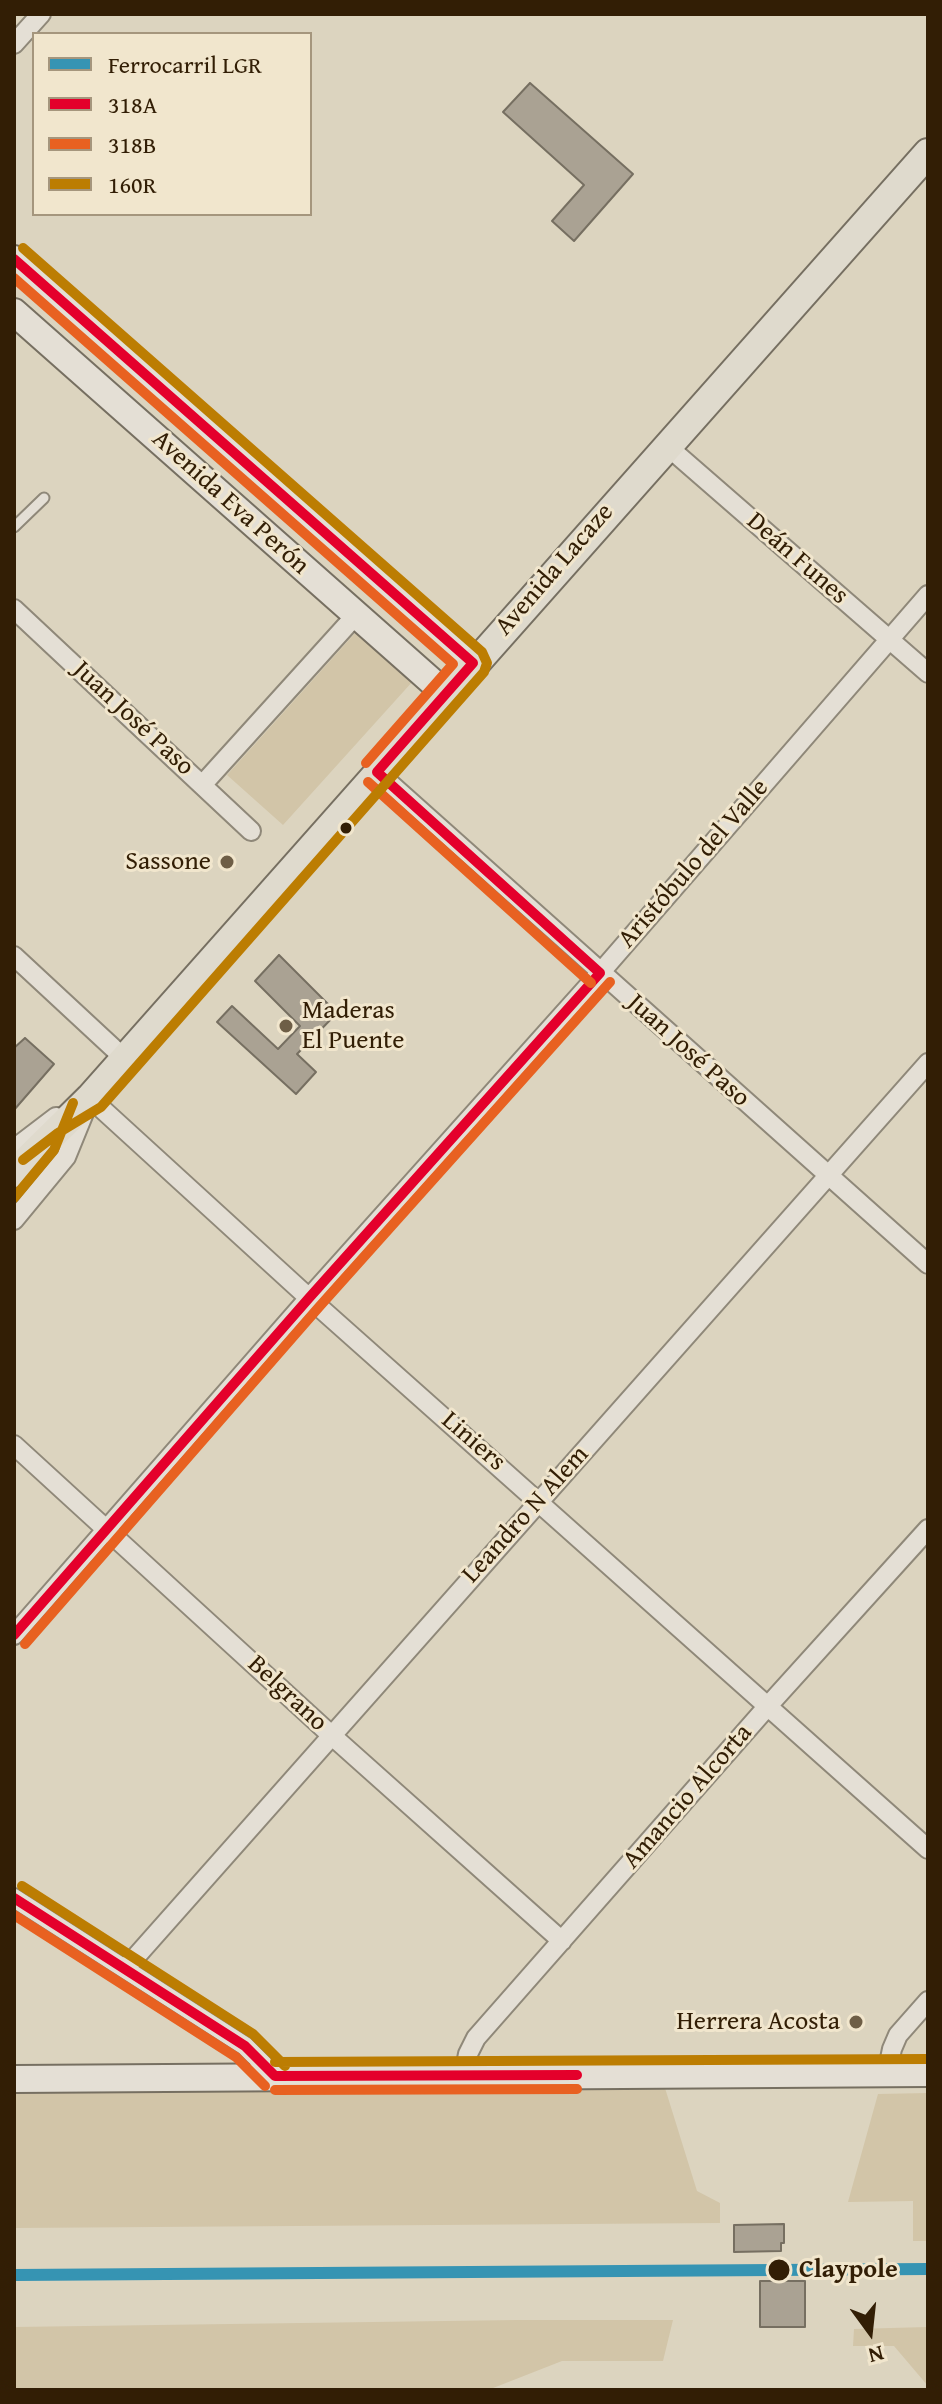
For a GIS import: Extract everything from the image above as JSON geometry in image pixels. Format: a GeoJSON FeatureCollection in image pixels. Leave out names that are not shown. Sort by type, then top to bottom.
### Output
{"type":"FeatureCollection","features":[{"type":"Feature","properties":{"kind":"main road","name":"Avenida Lacaze"},"geometry":{"type":"LineString","coordinates":[[14,1173],[125,1059],[928,153]]}},
{"type":"Feature","properties":{"kind":"main road","name":"Avenida Eva Perón"},"geometry":{"type":"LineString","coordinates":[[14,259],[473,663]]}},
{"type":"Feature","properties":{"kind":"main road","name":"Avenida Eva Perón"},"geometry":{"type":"LineString","coordinates":[[14,312],[446,694]]}},
{"type":"Feature","properties":{"kind":"main road","name":"Avenida Lacaze"},"geometry":{"type":"LineString","coordinates":[[14,1197],[90,1098]]}},
{"type":"Feature","properties":{"kind":"main road"},"geometry":{"type":"LineString","coordinates":[[14,2079],[928,2073]]}},
{"type":"Feature","properties":{"kind":"street"},"geometry":{"type":"LineString","coordinates":[[14,44],[41,14]]}},
{"type":"Feature","properties":{"kind":"street","name":"Deán Funes"},"geometry":{"type":"LineString","coordinates":[[666,445],[928,673]]}},
{"type":"Feature","properties":{"kind":"street","name":"Aristóbulo del Valle"},"geometry":{"type":"LineString","coordinates":[[14,1635],[309,1298],[600,973],[928,595]]}},
{"type":"Feature","properties":{"kind":"street","name":"Juan José Paso"},"geometry":{"type":"LineString","coordinates":[[14,609],[251,831]]}},
{"type":"Feature","properties":{"kind":"street"},"geometry":{"type":"LineString","coordinates":[[203,784],[356,615]]}},
{"type":"Feature","properties":{"kind":"street","name":"Juan José Paso"},"geometry":{"type":"LineString","coordinates":[[377,772],[928,1264]]}},
{"type":"Feature","properties":{"kind":"street"},"geometry":{"type":"LineString","coordinates":[[14,956],[125,1059]]}},
{"type":"Feature","properties":{"kind":"street","name":"Leandro N Alem"},"geometry":{"type":"LineString","coordinates":[[125,1969],[330,1734],[928,1063]]}},
{"type":"Feature","properties":{"kind":"street"},"geometry":{"type":"LineString","coordinates":[[14,1149],[50,1121],[90,1098]]}},
{"type":"Feature","properties":{"kind":"street"},"geometry":{"type":"LineString","coordinates":[[14,1220],[66,1157],[90,1098]]}},
{"type":"Feature","properties":{"kind":"street","name":"Liniers"},"geometry":{"type":"LineString","coordinates":[[90,1098],[309,1298],[928,1849]]}},
{"type":"Feature","properties":{"kind":"street","name":"Belgrano"},"geometry":{"type":"LineString","coordinates":[[14,1445],[562,1941]]}},
{"type":"Feature","properties":{"kind":"street","name":"Amancio Alcorta"},"geometry":{"type":"LineString","coordinates":[[464,2074],[468,2054],[476,2038],[928,1529]]}},
{"type":"Feature","properties":{"kind":"street"},"geometry":{"type":"LineString","coordinates":[[14,1898],[249,2049],[275,2076]]}},
{"type":"Feature","properties":{"kind":"street"},"geometry":{"type":"LineString","coordinates":[[887,2073],[898,2035],[928,2001]]}},
{"type":"Feature","properties":{"kind":"lane"},"geometry":{"type":"LineString","coordinates":[[14,527],[44,498]]}},
{"type":"Feature","properties":{"kind":"shaded area"},"geometry":{"type":"Polygon","coordinates":[[[357,631],[413,681],[283,825],[227,775],[357,631]]]}},
{"type":"Feature","properties":{"kind":"shaded area"},"geometry":{"type":"Polygon","coordinates":[[[665,2088],[697,2191],[720,2203],[720,2223],[14,2228],[14,2090],[665,2088]]]}},
{"type":"Feature","properties":{"kind":"shaded area"},"geometry":{"type":"Polygon","coordinates":[[[928,2093],[928,2241],[913,2241],[913,2201],[848,2202],[878,2094],[928,2093]]]}},
{"type":"Feature","properties":{"kind":"shaded area"},"geometry":{"type":"Polygon","coordinates":[[[673,2320],[663,2361],[562,2361],[488,2390],[14,2390],[14,2327],[673,2320]]]}},
{"type":"Feature","properties":{"kind":"shaded area"},"geometry":{"type":"Polygon","coordinates":[[[928,2327],[928,2386],[894,2346],[853,2346],[854,2329],[928,2327]]]}},
{"type":"Feature","properties":{"kind":"building"},"geometry":{"type":"Polygon","coordinates":[[[530,83],[633,174],[574,241],[552,221],[584,185],[503,112],[530,83]]]}},
{"type":"Feature","properties":{"kind":"building","name":"Maderas El Puente"},"geometry":{"type":"Polygon","coordinates":[[[279,955],[337,1013],[297,1054],[316,1072],[296,1094],[217,1022],[232,1006],[278,1049],[300,1026],[255,981],[279,955]]]}},
{"type":"Feature","properties":{"kind":"building"},"geometry":{"type":"Polygon","coordinates":[[[25,1038],[54,1064],[14,1110],[14,1048],[25,1038]]]}},
{"type":"Feature","properties":{"kind":"building"},"geometry":{"type":"Polygon","coordinates":[[[784,2224],[781,2251],[734,2252],[734,2225],[784,2224]]]}},
{"type":"Feature","properties":{"kind":"building"},"geometry":{"type":"Polygon","coordinates":[[[760,2281],[805,2281],[805,2327],[760,2327],[760,2281]]]}},
{"type":"Feature","properties":{"kind":"rail line","name":"LGR"},"geometry":{"type":"LineString","coordinates":[[14,2275],[928,2269]]}},
{"type":"Feature","properties":{"kind":"transit line","name":"160R"},"geometry":{"type":"LineString","coordinates":[[23,248],[482,652],[487,663],[484,672],[101,1107],[58,1133],[23,1160]]}},
{"type":"Feature","properties":{"kind":"transit line","name":"318A"},"geometry":{"type":"LineString","coordinates":[[14,259],[473,663],[377,772]]}},
{"type":"Feature","properties":{"kind":"transit line","name":"318B"},"geometry":{"type":"LineString","coordinates":[[14,278],[453,664],[366,763]]}},
{"type":"Feature","properties":{"kind":"transit line","name":"318A"},"geometry":{"type":"LineString","coordinates":[[377,772],[600,973]]}},
{"type":"Feature","properties":{"kind":"transit line","name":"318B"},"geometry":{"type":"LineString","coordinates":[[368,782],[591,983]]}},
{"type":"Feature","properties":{"kind":"transit line","name":"318A"},"geometry":{"type":"LineString","coordinates":[[14,1635],[309,1298],[600,973]]}},
{"type":"Feature","properties":{"kind":"transit line","name":"318B"},"geometry":{"type":"LineString","coordinates":[[25,1644],[319,1307],[610,982]]}},
{"type":"Feature","properties":{"kind":"transit line","name":"160R"},"geometry":{"type":"LineString","coordinates":[[14,1198],[54,1150],[73,1103]]}},
{"type":"Feature","properties":{"kind":"transit line","name":"160R"},"geometry":{"type":"LineString","coordinates":[[22,1886],[253,2034],[285,2066]]}},
{"type":"Feature","properties":{"kind":"transit line","name":"318A"},"geometry":{"type":"LineString","coordinates":[[14,1898],[245,2046],[275,2076]]}},
{"type":"Feature","properties":{"kind":"transit line","name":"318B"},"geometry":{"type":"LineString","coordinates":[[14,1915],[236,2057],[265,2086]]}},
{"type":"Feature","properties":{"kind":"transit line","name":"160R"},"geometry":{"type":"LineString","coordinates":[[275,2062],[928,2059]]}},
{"type":"Feature","properties":{"kind":"transit line","name":"318A"},"geometry":{"type":"LineString","coordinates":[[275,2076],[577,2075]]}},
{"type":"Feature","properties":{"kind":"transit line","name":"318B"},"geometry":{"type":"LineString","coordinates":[[275,2090],[577,2089]]}},
{"type":"Feature","properties":{"kind":"place","name":"Sassone"},"geometry":{"type":"Point","coordinates":[227,862]}},
{"type":"Feature","properties":{"kind":"place","name":"Maderas El Puente"},"geometry":{"type":"Point","coordinates":[286,1026]}},
{"type":"Feature","properties":{"kind":"place","name":"Herrera Acosta"},"geometry":{"type":"Point","coordinates":[856,2022]}},
{"type":"Feature","properties":{"kind":"place","name":"Claypole"},"geometry":{"type":"Point","coordinates":[779,2270]}}]}
